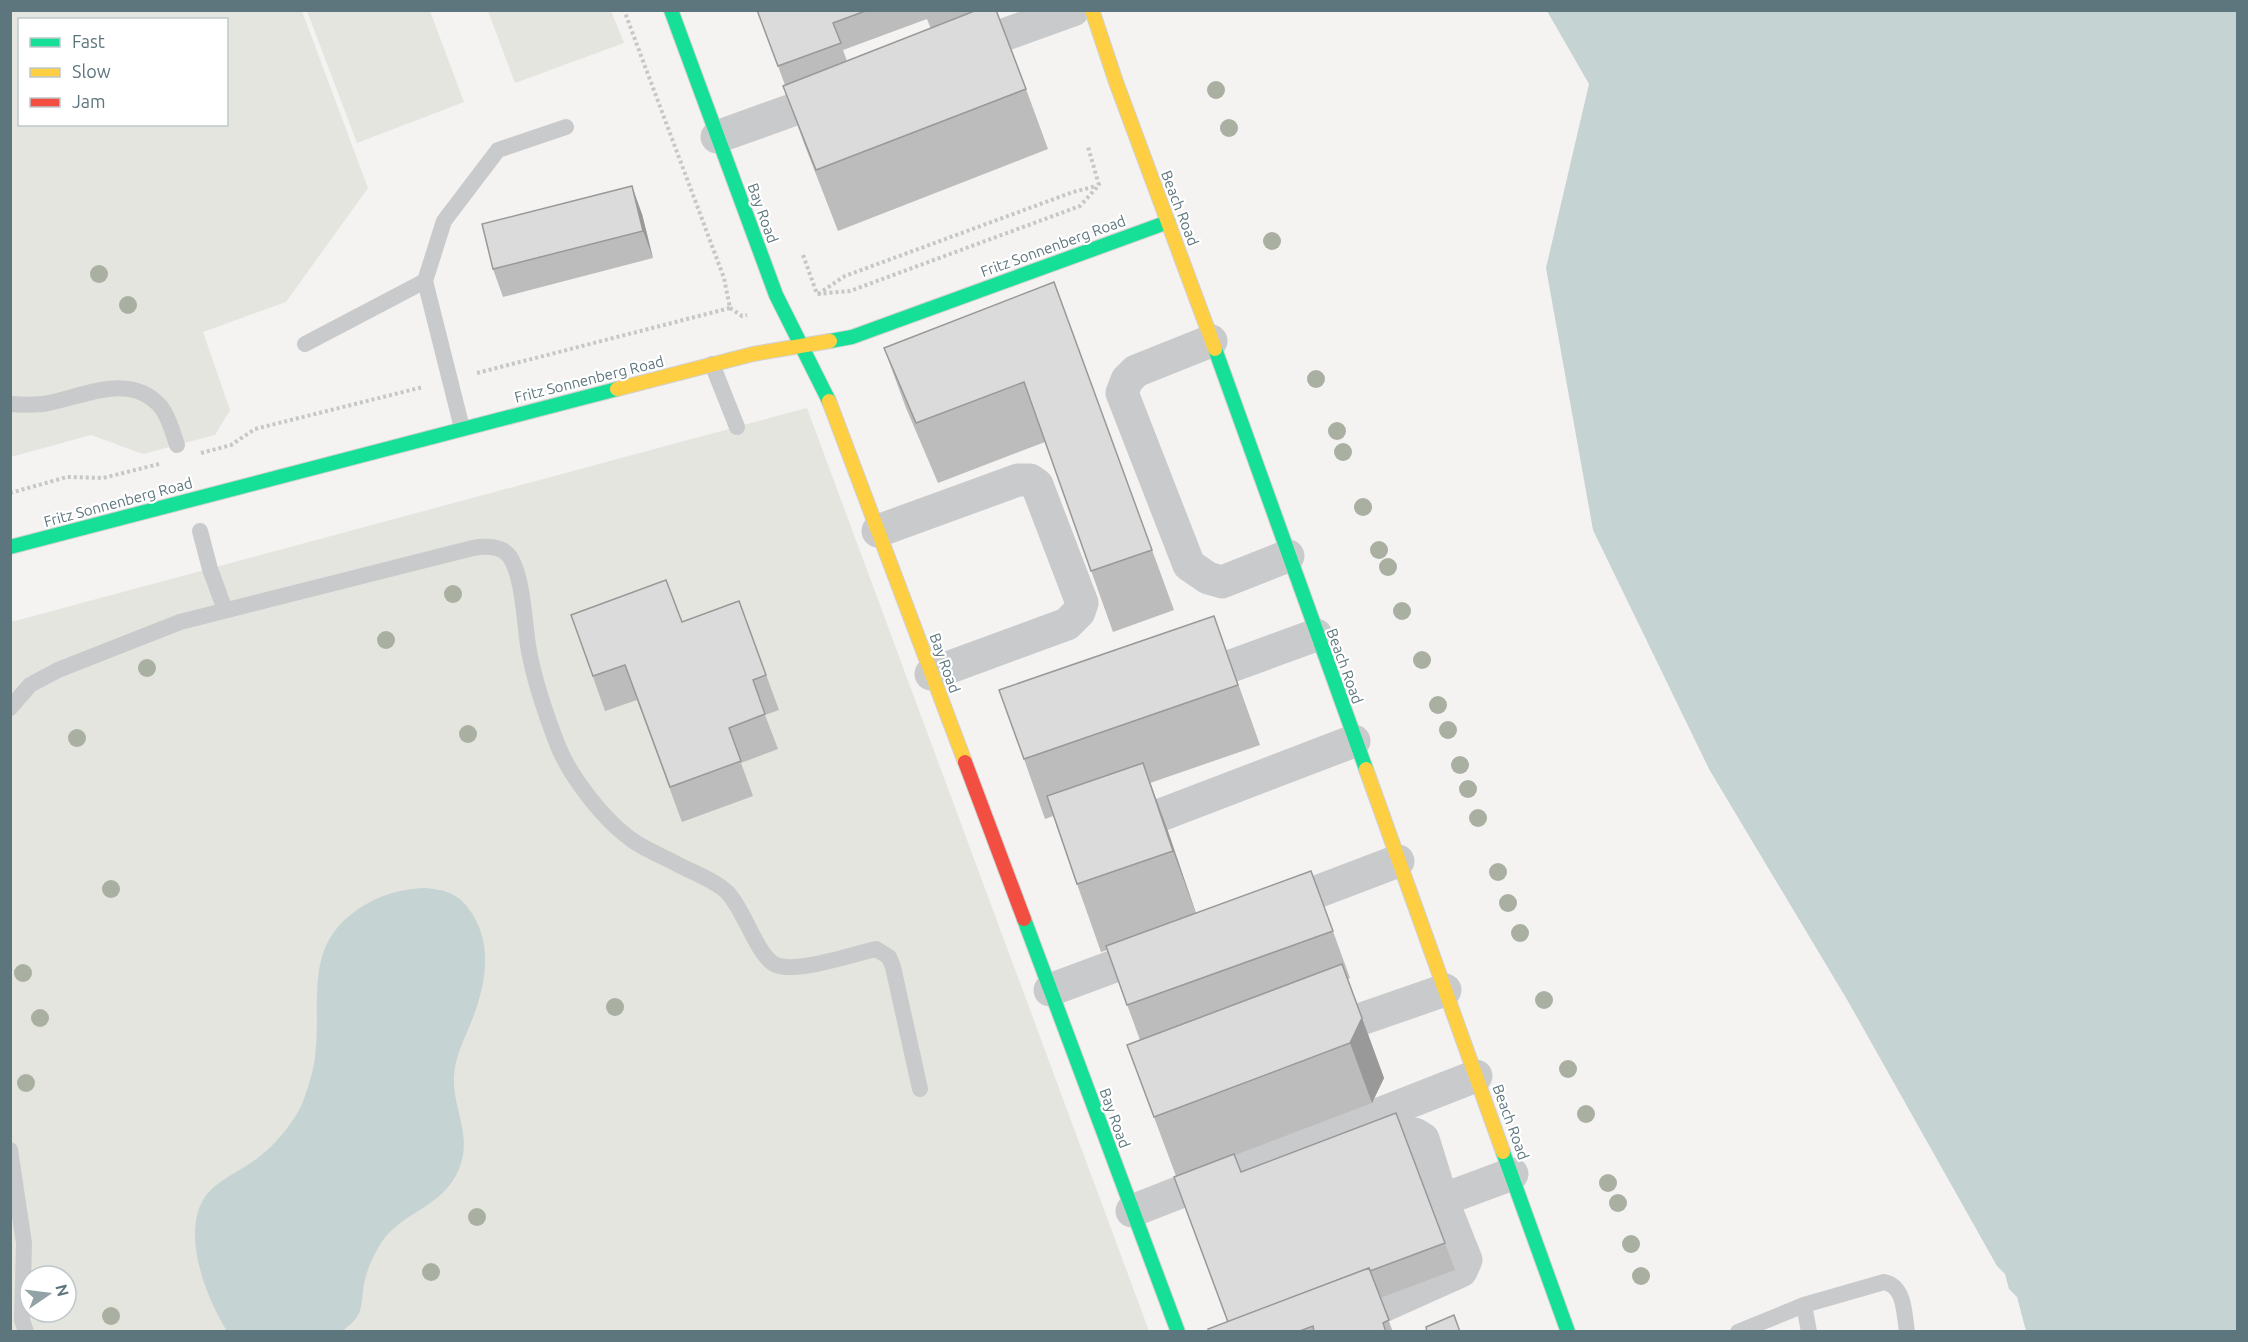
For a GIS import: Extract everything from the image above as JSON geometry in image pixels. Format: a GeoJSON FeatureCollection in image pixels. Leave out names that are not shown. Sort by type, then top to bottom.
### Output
{"type":"FeatureCollection","features":[{"type":"Feature","properties":{"kind":"street","name":"Bay Road"},"geometry":{"type":"LineString","coordinates":[[670,10],[776,295],[832,407],[1178,1332]]}},
{"type":"Feature","properties":{"kind":"street"},"geometry":{"type":"LineString","coordinates":[[932,60],[1073,10]]}},
{"type":"Feature","properties":{"kind":"street","name":"Beach Road"},"geometry":{"type":"LineString","coordinates":[[1092,10],[1116,82],[1568,1332]]}},
{"type":"Feature","properties":{"kind":"street"},"geometry":{"type":"LineString","coordinates":[[717,136],[865,84]]}},
{"type":"Feature","properties":{"kind":"street","name":"Fritz Sonnenberg Road"},"geometry":{"type":"LineString","coordinates":[[10,547],[712,364],[753,354],[852,337],[1168,222]]}},
{"type":"Feature","properties":{"kind":"street"},"geometry":{"type":"LineString","coordinates":[[1210,340],[1136,371],[1127,380],[1122,393],[1189,565],[1209,578],[1222,582],[1288,556]]}},
{"type":"Feature","properties":{"kind":"street"},"geometry":{"type":"LineString","coordinates":[[878,531],[1018,480],[1030,480],[1037,485],[1082,603],[1079,612],[1067,624],[931,674]]}},
{"type":"Feature","properties":{"kind":"street"},"geometry":{"type":"LineString","coordinates":[[1160,692],[1316,635]]}},
{"type":"Feature","properties":{"kind":"street"},"geometry":{"type":"LineString","coordinates":[[1158,816],[1354,741]]}},
{"type":"Feature","properties":{"kind":"street"},"geometry":{"type":"LineString","coordinates":[[1249,917],[1398,861]]}},
{"type":"Feature","properties":{"kind":"street"},"geometry":{"type":"LineString","coordinates":[[1050,990],[1182,941]]}},
{"type":"Feature","properties":{"kind":"street"},"geometry":{"type":"LineString","coordinates":[[1289,1044],[1445,990]]}},
{"type":"Feature","properties":{"kind":"street"},"geometry":{"type":"LineString","coordinates":[[1132,1210],[1476,1076]]}},
{"type":"Feature","properties":{"kind":"street"},"geometry":{"type":"LineString","coordinates":[[1263,1185],[1415,1134],[1423,1138],[1442,1200],[1466,1260],[1461,1272],[1317,1332]]}},
{"type":"Feature","properties":{"kind":"street"},"geometry":{"type":"LineString","coordinates":[[1442,1200],[1512,1174]]}},
{"type":"Feature","properties":{"kind":"lane"},"geometry":{"type":"LineString","coordinates":[[462,428],[425,281],[444,221],[498,150],[566,127]]}},
{"type":"Feature","properties":{"kind":"lane"},"geometry":{"type":"LineString","coordinates":[[304,344],[425,281]]}},
{"type":"Feature","properties":{"kind":"lane"},"geometry":{"type":"LineString","coordinates":[[712,364],[737,427]]}},
{"type":"Feature","properties":{"kind":"lane"},"geometry":{"type":"LineString","coordinates":[[10,404],[44,404],[114,388],[134,389],[150,397],[162,408],[177,445]]}},
{"type":"Feature","properties":{"kind":"lane"},"geometry":{"type":"LineString","coordinates":[[200,531],[210,569],[225,610]]}},
{"type":"Feature","properties":{"kind":"lane"},"geometry":{"type":"LineString","coordinates":[[10,708],[30,685],[58,669],[180,622],[473,548],[488,545],[500,549],[509,556],[517,576],[528,650],[547,718],[560,750],[597,806],[617,828],[635,842],[726,891],[738,906],[764,953],[773,963],[796,968],[876,949],[889,957],[920,1089]]}},
{"type":"Feature","properties":{"kind":"lane"},"geometry":{"type":"LineString","coordinates":[[10,1150],[24,1243],[22,1320],[26,1332]]}},
{"type":"Feature","properties":{"kind":"lane"},"geometry":{"type":"LineString","coordinates":[[1738,1332],[1803,1305],[1884,1282],[1891,1283],[1898,1289],[1907,1332]]}},
{"type":"Feature","properties":{"kind":"lane"},"geometry":{"type":"LineString","coordinates":[[1803,1305],[1809,1332]]}},
{"type":"Feature","properties":{"kind":"path"},"geometry":{"type":"LineString","coordinates":[[1089,147],[1099,185]]}},
{"type":"Feature","properties":{"kind":"path"},"geometry":{"type":"LineString","coordinates":[[817,294],[845,276],[1073,192],[1099,185]]}},
{"type":"Feature","properties":{"kind":"path"},"geometry":{"type":"LineString","coordinates":[[817,294],[850,291],[1080,206],[1099,185]]}},
{"type":"Feature","properties":{"kind":"path"},"geometry":{"type":"LineString","coordinates":[[803,255],[817,294]]}},
{"type":"Feature","properties":{"kind":"path"},"geometry":{"type":"LineString","coordinates":[[730,308],[742,316],[754,314]]}},
{"type":"Feature","properties":{"kind":"shaded area"},"geometry":{"type":"Polygon","coordinates":[[[11,11],[302,11],[368,188],[286,302],[203,332],[230,410],[215,435],[143,454],[91,435],[11,457],[11,11]]]}},
{"type":"Feature","properties":{"kind":"shaded area"},"geometry":{"type":"Polygon","coordinates":[[[307,11],[430,11],[464,102],[357,143],[307,11]]]}},
{"type":"Feature","properties":{"kind":"shaded area"},"geometry":{"type":"Polygon","coordinates":[[[488,11],[611,11],[624,43],[515,83],[488,11]]]}},
{"type":"Feature","properties":{"kind":"shaded area"},"geometry":{"type":"Polygon","coordinates":[[[1547,11],[2237,11],[2237,1331],[2026,1331],[2017,1297],[2009,1289],[2005,1274],[1997,1266],[1849,1003],[1709,769],[1593,530],[1546,268],[1589,84],[1547,11]]]}},
{"type":"Feature","properties":{"kind":"shaded area"},"geometry":{"type":"Polygon","coordinates":[[[807,408],[1149,1331],[11,1332],[11,622],[807,408]]]}},
{"type":"Feature","properties":{"kind":"shaded area"},"geometry":{"type":"Polygon","coordinates":[[[425,888],[447,892],[464,903],[479,928],[485,954],[480,994],[458,1054],[454,1076],[464,1145],[459,1169],[443,1193],[400,1223],[381,1243],[367,1273],[360,1311],[343,1331],[227,1331],[211,1301],[199,1264],[195,1244],[195,1226],[199,1209],[213,1188],[265,1152],[289,1126],[299,1111],[314,1061],[319,972],[330,939],[341,924],[373,900],[398,891],[425,888]]]}},
{"type":"Feature","properties":{"kind":"building"},"geometry":{"type":"Polygon","coordinates":[[[757,10],[868,10],[833,23],[841,43],[778,66],[757,10]]]}},
{"type":"Feature","properties":{"kind":"building"},"geometry":{"type":"Polygon","coordinates":[[[977,10],[996,10],[1026,89],[816,170],[783,86],[977,10]]]}},
{"type":"Feature","properties":{"kind":"building"},"geometry":{"type":"Polygon","coordinates":[[[632,186],[643,231],[493,269],[482,224],[632,186]]]}},
{"type":"Feature","properties":{"kind":"building"},"geometry":{"type":"Polygon","coordinates":[[[1054,282],[1152,550],[1091,571],[1024,382],[916,423],[884,348],[1054,282]]]}},
{"type":"Feature","properties":{"kind":"building"},"geometry":{"type":"Polygon","coordinates":[[[666,580],[682,622],[739,601],[766,675],[753,680],[765,714],[729,728],[741,761],[670,787],[625,665],[593,676],[571,615],[666,580]]]}},
{"type":"Feature","properties":{"kind":"building"},"geometry":{"type":"Polygon","coordinates":[[[1214,616],[1238,685],[1024,759],[999,690],[1214,616]]]}},
{"type":"Feature","properties":{"kind":"building"},"geometry":{"type":"Polygon","coordinates":[[[1143,763],[1173,851],[1077,884],[1047,796],[1143,763]]]}},
{"type":"Feature","properties":{"kind":"building"},"geometry":{"type":"Polygon","coordinates":[[[1311,871],[1333,931],[1127,1005],[1106,946],[1311,871]]]}},
{"type":"Feature","properties":{"kind":"building"},"geometry":{"type":"Polygon","coordinates":[[[1342,964],[1362,1018],[1350,1043],[1154,1117],[1127,1045],[1342,964]]]}},
{"type":"Feature","properties":{"kind":"building"},"geometry":{"type":"Polygon","coordinates":[[[1396,1113],[1445,1243],[1370,1271],[1369,1268],[1228,1322],[1174,1177],[1234,1154],[1241,1172],[1396,1113]]]}},
{"type":"Feature","properties":{"kind":"building"},"geometry":{"type":"Polygon","coordinates":[[[1369,1268],[1389,1320],[1383,1323],[1386,1332],[1314,1332],[1313,1326],[1297,1332],[1208,1332],[1208,1329],[1369,1268]]]}},
{"type":"Feature","properties":{"kind":"building"},"geometry":{"type":"Polygon","coordinates":[[[1454,1315],[1460,1332],[1427,1332],[1426,1327],[1454,1315]]]}},
{"type":"Feature","properties":{"kind":"traffic: fast"},"geometry":{"type":"LineString","coordinates":[[671,10],[776,295],[829,401]]}},
{"type":"Feature","properties":{"kind":"traffic: fast"},"geometry":{"type":"LineString","coordinates":[[830,341],[852,337],[1168,222]]}},
{"type":"Feature","properties":{"kind":"traffic: fast"},"geometry":{"type":"LineString","coordinates":[[1215,349],[1366,769]]}},
{"type":"Feature","properties":{"kind":"traffic: fast"},"geometry":{"type":"LineString","coordinates":[[10,547],[617,389]]}},
{"type":"Feature","properties":{"kind":"traffic: fast"},"geometry":{"type":"LineString","coordinates":[[1024,919],[1178,1332]]}},
{"type":"Feature","properties":{"kind":"traffic: fast"},"geometry":{"type":"LineString","coordinates":[[1503,1152],[1568,1332]]}},
{"type":"Feature","properties":{"kind":"traffic: slow"},"geometry":{"type":"LineString","coordinates":[[1092,10],[1116,82],[1215,349]]}},
{"type":"Feature","properties":{"kind":"traffic: slow"},"geometry":{"type":"LineString","coordinates":[[617,389],[753,354],[830,341]]}},
{"type":"Feature","properties":{"kind":"traffic: slow"},"geometry":{"type":"LineString","coordinates":[[829,401],[965,762]]}},
{"type":"Feature","properties":{"kind":"traffic: slow"},"geometry":{"type":"LineString","coordinates":[[1366,769],[1503,1152]]}},
{"type":"Feature","properties":{"kind":"traffic: jam"},"geometry":{"type":"LineString","coordinates":[[965,762],[1024,919]]}}]}
